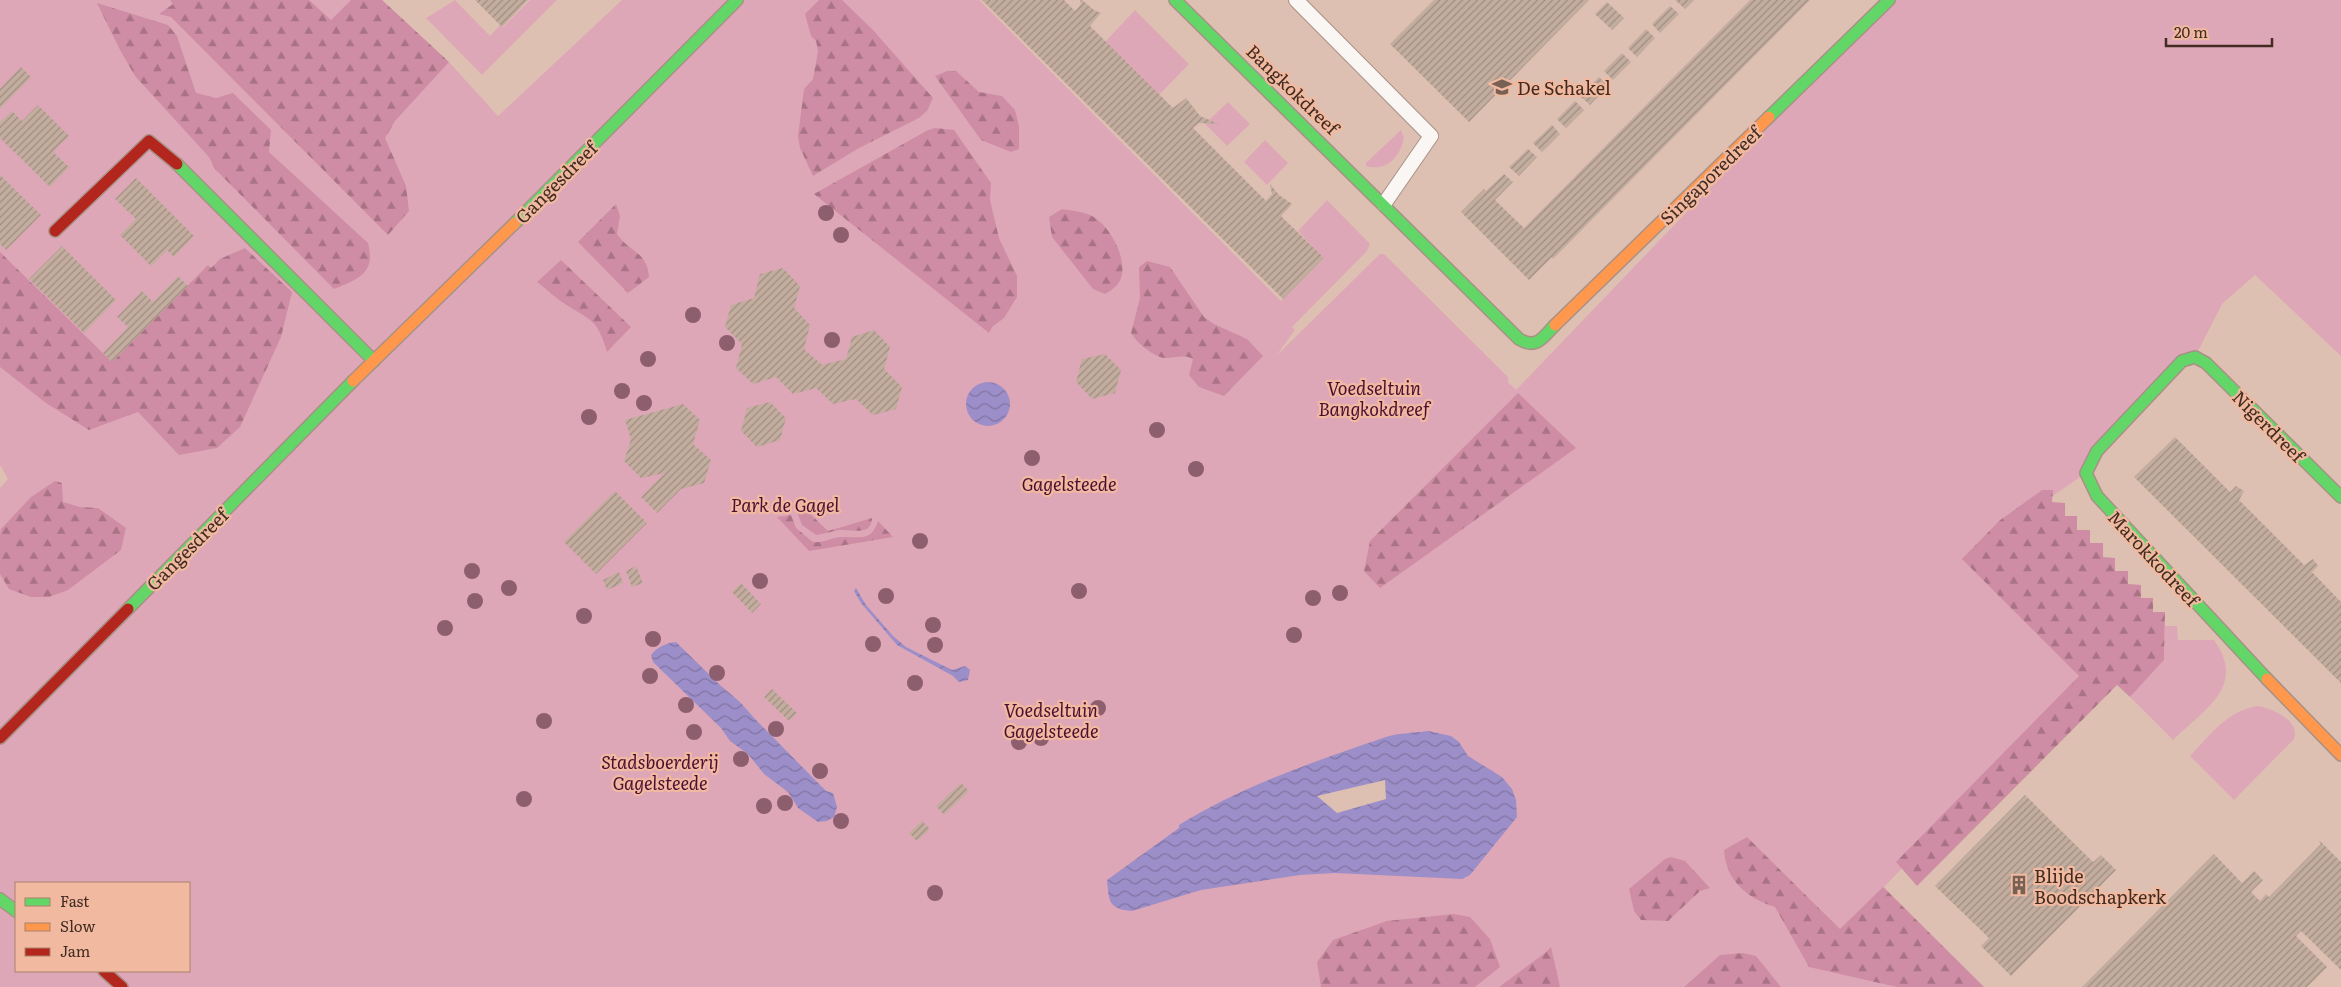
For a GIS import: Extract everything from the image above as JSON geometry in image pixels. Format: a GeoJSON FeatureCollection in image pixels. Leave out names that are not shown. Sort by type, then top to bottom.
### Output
{"type":"FeatureCollection","features":[{"type":"Feature","properties":{"kind":"street","name":"Gangesdreef"},"geometry":{"type":"LineString","coordinates":[[0,738],[374,360],[476,262],[737,0]]}},
{"type":"Feature","properties":{"kind":"street","name":"Bangkokdreef"},"geometry":{"type":"LineString","coordinates":[[1175,0],[1384,204],[1413,237],[1519,339],[1527,344]]}},
{"type":"Feature","properties":{"kind":"street","name":"Singaporedreef"},"geometry":{"type":"LineString","coordinates":[[1527,344],[1537,343],[1889,0]]}},
{"type":"Feature","properties":{"kind":"street"},"geometry":{"type":"LineString","coordinates":[[55,231],[149,141],[170,157],[374,360]]}},
{"type":"Feature","properties":{"kind":"street","name":"Nigerdreef"},"geometry":{"type":"LineString","coordinates":[[2195,357],[2206,363],[2341,497]]}},
{"type":"Feature","properties":{"kind":"street","name":"Marokkodreef"},"geometry":{"type":"LineString","coordinates":[[2195,357],[2182,361],[2097,451],[2086,473],[2097,496],[2230,641],[2341,755]]}},
{"type":"Feature","properties":{"kind":"street"},"geometry":{"type":"LineString","coordinates":[[0,899],[15,909]]}},
{"type":"Feature","properties":{"kind":"street"},"geometry":{"type":"LineString","coordinates":[[105,972],[122,987]]}},
{"type":"Feature","properties":{"kind":"lane"},"geometry":{"type":"LineString","coordinates":[[1296,0],[1431,136],[1384,204]]}},
{"type":"Feature","properties":{"kind":"green space","name":"Park de Gagel"},"geometry":{"type":"Polygon","coordinates":[[[0,0],[382,0],[449,62],[498,116],[622,0],[979,0],[1281,301],[1324,259],[1298,231],[1327,200],[1370,244],[1366,252],[1292,327],[1295,330],[1276,356],[1380,254],[1384,254],[1508,377],[1508,382],[1516,390],[1890,0],[2341,0],[2341,356],[2255,275],[2222,304],[2195,357],[2086,473],[1967,555],[2089,676],[1884,887],[1984,987],[0,987],[0,488],[8,479],[0,465],[0,0]]]}},
{"type":"Feature","properties":{"kind":"green space"},"geometry":{"type":"Polygon","coordinates":[[[170,0],[309,0],[331,20],[351,0],[382,0],[449,62],[395,121],[385,138],[406,186],[409,211],[388,235],[171,17],[159,14],[173,4],[170,0]]]}},
{"type":"Feature","properties":{"kind":"green space"},"geometry":{"type":"Polygon","coordinates":[[[455,0],[490,36],[500,25],[503,27],[530,0],[557,0],[482,75],[426,18],[455,0]]]}},
{"type":"Feature","properties":{"kind":"green space"},"geometry":{"type":"Polygon","coordinates":[[[819,0],[842,0],[873,30],[933,98],[927,111],[919,118],[859,148],[813,176],[800,148],[798,136],[804,89],[813,79],[818,51],[816,41],[811,36],[805,14],[819,0]]]}},
{"type":"Feature","properties":{"kind":"green space"},"geometry":{"type":"Polygon","coordinates":[[[97,3],[168,25],[177,36],[196,93],[216,98],[233,93],[271,130],[269,152],[368,243],[370,261],[363,274],[351,282],[334,289],[215,169],[209,157],[135,76],[97,3]]]}},
{"type":"Feature","properties":{"kind":"green space"},"geometry":{"type":"Polygon","coordinates":[[[1135,10],[1189,64],[1159,95],[1105,42],[1135,10]]]}},
{"type":"Feature","properties":{"kind":"green space"},"geometry":{"type":"Polygon","coordinates":[[[947,71],[956,71],[979,92],[1002,96],[1015,110],[1019,126],[1019,149],[1011,152],[981,140],[935,76],[947,71]]]}},
{"type":"Feature","properties":{"kind":"green space"},"geometry":{"type":"Polygon","coordinates":[[[1228,102],[1250,124],[1227,146],[1205,124],[1228,102]]]}},
{"type":"Feature","properties":{"kind":"green space"},"geometry":{"type":"Polygon","coordinates":[[[935,128],[954,130],[991,183],[990,200],[999,238],[1017,276],[1017,297],[1004,318],[992,327],[989,333],[814,194],[928,130],[935,128]]]}},
{"type":"Feature","properties":{"kind":"green space"},"geometry":{"type":"Polygon","coordinates":[[[1401,130],[1404,138],[1396,157],[1380,167],[1366,166],[1366,163],[1401,130]]]}},
{"type":"Feature","properties":{"kind":"green space"},"geometry":{"type":"Polygon","coordinates":[[[1265,140],[1288,163],[1267,185],[1244,162],[1265,140]]]}},
{"type":"Feature","properties":{"kind":"green space"},"geometry":{"type":"Polygon","coordinates":[[[616,204],[620,216],[617,234],[622,241],[642,257],[648,269],[649,277],[628,293],[578,242],[616,204]]]}},
{"type":"Feature","properties":{"kind":"green space"},"geometry":{"type":"Polygon","coordinates":[[[1062,209],[1082,212],[1095,218],[1113,238],[1122,260],[1121,277],[1116,286],[1105,294],[1093,289],[1052,237],[1049,217],[1062,209]]]}},
{"type":"Feature","properties":{"kind":"green space"},"geometry":{"type":"Polygon","coordinates":[[[245,248],[292,292],[281,337],[240,427],[217,448],[179,455],[138,412],[89,430],[46,403],[0,367],[0,252],[112,362],[208,265],[211,268],[220,259],[245,248]]]}},
{"type":"Feature","properties":{"kind":"green space"},"geometry":{"type":"Polygon","coordinates":[[[561,260],[631,327],[607,352],[600,333],[592,322],[561,302],[537,282],[561,260]]]}},
{"type":"Feature","properties":{"kind":"green space"},"geometry":{"type":"Polygon","coordinates":[[[1147,261],[1170,267],[1204,317],[1214,324],[1247,339],[1263,356],[1224,396],[1199,387],[1189,375],[1193,359],[1183,356],[1160,357],[1150,352],[1133,337],[1131,333],[1140,298],[1139,267],[1147,261]]]}},
{"type":"Feature","properties":{"kind":"green space"},"geometry":{"type":"Polygon","coordinates":[[[1518,393],[1576,448],[1380,588],[1364,571],[1370,541],[1518,393]]]}},
{"type":"Feature","properties":{"kind":"green space"},"geometry":{"type":"Polygon","coordinates":[[[55,481],[62,483],[63,502],[80,507],[98,508],[126,528],[121,550],[68,590],[49,597],[31,597],[9,589],[0,574],[1,529],[31,497],[55,481]]]}},
{"type":"Feature","properties":{"kind":"green space"},"geometry":{"type":"Polygon","coordinates":[[[2042,490],[2053,490],[2052,502],[2065,503],[2065,516],[2077,516],[2077,530],[2090,530],[2090,543],[2103,543],[2103,557],[2115,558],[2115,571],[2128,571],[2128,584],[2141,585],[2141,598],[2153,598],[2153,612],[2165,612],[2164,660],[2130,697],[2117,685],[1917,886],[1896,862],[2079,676],[1962,559],[1999,521],[2042,490]]]}},
{"type":"Feature","properties":{"kind":"green space"},"geometry":{"type":"Polygon","coordinates":[[[806,510],[828,531],[872,518],[871,524],[865,530],[860,531],[840,530],[816,535],[802,525],[797,512],[806,510]]]}},
{"type":"Feature","properties":{"kind":"green space"},"geometry":{"type":"Polygon","coordinates":[[[791,515],[796,528],[813,542],[840,537],[864,537],[872,533],[878,521],[893,537],[809,551],[777,517],[791,515]]]}},
{"type":"Feature","properties":{"kind":"green space"},"geometry":{"type":"Polygon","coordinates":[[[2165,626],[2177,626],[2178,640],[2214,640],[2223,656],[2226,671],[2224,684],[2218,696],[2198,718],[2173,740],[2130,697],[2164,660],[2165,626]]]}},
{"type":"Feature","properties":{"kind":"green space"},"geometry":{"type":"Polygon","coordinates":[[[2258,706],[2284,716],[2293,726],[2295,732],[2294,739],[2234,800],[2190,756],[2212,732],[2229,718],[2247,708],[2258,706]]]}},
{"type":"Feature","properties":{"kind":"green space"},"geometry":{"type":"Polygon","coordinates":[[[1747,837],[1840,929],[1883,887],[1984,987],[1897,987],[1809,967],[1775,907],[1755,899],[1747,893],[1740,887],[1729,871],[1724,850],[1747,837]]]}},
{"type":"Feature","properties":{"kind":"green space"},"geometry":{"type":"Polygon","coordinates":[[[1671,857],[1685,861],[1710,888],[1700,891],[1668,921],[1641,920],[1634,911],[1629,889],[1665,859],[1671,857]]]}},
{"type":"Feature","properties":{"kind":"green space"},"geometry":{"type":"Polygon","coordinates":[[[1454,914],[1470,917],[1490,939],[1500,967],[1475,987],[1321,987],[1317,962],[1333,940],[1387,921],[1454,914]]]}},
{"type":"Feature","properties":{"kind":"green space"},"geometry":{"type":"Polygon","coordinates":[[[1551,947],[1560,987],[1499,987],[1545,953],[1551,947]]]}},
{"type":"Feature","properties":{"kind":"green space"},"geometry":{"type":"Polygon","coordinates":[[[1743,953],[1756,956],[1781,987],[1684,987],[1720,955],[1743,953]]]}},
{"type":"Feature","properties":{"kind":"water"},"geometry":{"type":"Polygon","coordinates":[[[988,382],[1000,386],[1006,392],[1010,404],[1006,416],[1000,422],[988,426],[976,422],[970,416],[966,404],[970,392],[976,386],[988,382]]]}},
{"type":"Feature","properties":{"kind":"water"},"geometry":{"type":"Polygon","coordinates":[[[856,588],[866,605],[893,636],[906,647],[952,670],[965,666],[970,670],[968,680],[959,682],[953,676],[897,645],[861,603],[854,591],[856,588]]]}},
{"type":"Feature","properties":{"kind":"water"},"geometry":{"type":"Polygon","coordinates":[[[676,642],[740,702],[826,791],[833,793],[837,807],[834,817],[827,821],[818,822],[798,808],[788,792],[764,774],[748,754],[730,741],[721,728],[653,662],[651,655],[656,650],[665,644],[676,642]]]}},
{"type":"Feature","properties":{"kind":"water"},"geometry":{"type":"Polygon","coordinates":[[[1428,731],[1451,736],[1459,742],[1468,756],[1502,777],[1512,789],[1516,800],[1517,817],[1470,875],[1462,879],[1335,873],[1300,875],[1201,890],[1132,911],[1118,908],[1111,903],[1107,880],[1179,828],[1179,825],[1203,811],[1278,776],[1330,756],[1388,736],[1428,731]]]}},
{"type":"Feature","properties":{"kind":"pier"},"geometry":{"type":"Polygon","coordinates":[[[1385,780],[1386,799],[1337,813],[1317,796],[1385,780]]]}},
{"type":"Feature","properties":{"kind":"building"},"geometry":{"type":"Polygon","coordinates":[[[475,0],[528,0],[502,27],[475,0]]]}},
{"type":"Feature","properties":{"kind":"building"},"geometry":{"type":"Polygon","coordinates":[[[982,0],[1064,0],[1075,11],[1081,4],[1080,0],[1082,0],[1101,13],[1090,26],[1173,108],[1186,98],[1200,116],[1219,124],[1199,123],[1193,128],[1266,201],[1272,194],[1270,184],[1279,195],[1292,204],[1281,216],[1324,258],[1283,299],[982,0]]]}},
{"type":"Feature","properties":{"kind":"building"},"geometry":{"type":"Polygon","coordinates":[[[1434,0],[1589,0],[1469,122],[1390,44],[1434,0]]]}},
{"type":"Feature","properties":{"kind":"building"},"geometry":{"type":"Polygon","coordinates":[[[1675,0],[1694,0],[1685,9],[1675,0]]]}},
{"type":"Feature","properties":{"kind":"building"},"geometry":{"type":"Polygon","coordinates":[[[1750,0],[1810,0],[1553,259],[1552,257],[1529,280],[1461,212],[1484,189],[1486,191],[1504,174],[1513,182],[1495,200],[1524,228],[1750,0]]]}},
{"type":"Feature","properties":{"kind":"building"},"geometry":{"type":"Polygon","coordinates":[[[1607,2],[1624,18],[1612,30],[1595,14],[1607,2]]]}},
{"type":"Feature","properties":{"kind":"building"},"geometry":{"type":"Polygon","coordinates":[[[1670,6],[1679,14],[1660,33],[1652,24],[1670,6]]]}},
{"type":"Feature","properties":{"kind":"building"},"geometry":{"type":"Polygon","coordinates":[[[1646,29],[1655,38],[1637,57],[1628,48],[1646,29]]]}},
{"type":"Feature","properties":{"kind":"building"},"geometry":{"type":"Polygon","coordinates":[[[1622,53],[1631,62],[1613,80],[1604,71],[1622,53]]]}},
{"type":"Feature","properties":{"kind":"building"},"geometry":{"type":"Polygon","coordinates":[[[21,67],[31,77],[0,109],[0,89],[21,67]]]}},
{"type":"Feature","properties":{"kind":"building"},"geometry":{"type":"Polygon","coordinates":[[[1599,77],[1608,86],[1590,105],[1580,96],[1599,77]]]}},
{"type":"Feature","properties":{"kind":"building"},"geometry":{"type":"Polygon","coordinates":[[[1575,101],[1584,110],[1566,128],[1557,119],[1575,101]]]}},
{"type":"Feature","properties":{"kind":"building"},"geometry":{"type":"Polygon","coordinates":[[[38,105],[69,136],[53,152],[69,167],[50,187],[0,138],[0,122],[12,111],[22,121],[38,105]]]}},
{"type":"Feature","properties":{"kind":"building"},"geometry":{"type":"Polygon","coordinates":[[[1552,125],[1560,134],[1542,152],[1533,143],[1552,125]]]}},
{"type":"Feature","properties":{"kind":"building"},"geometry":{"type":"Polygon","coordinates":[[[1528,149],[1537,157],[1519,176],[1509,167],[1528,149]]]}},
{"type":"Feature","properties":{"kind":"building"},"geometry":{"type":"Polygon","coordinates":[[[0,175],[41,215],[6,250],[0,244],[0,175]]]}},
{"type":"Feature","properties":{"kind":"building"},"geometry":{"type":"Polygon","coordinates":[[[136,178],[194,236],[174,257],[167,250],[151,266],[120,235],[136,219],[115,199],[136,178]]]}},
{"type":"Feature","properties":{"kind":"building"},"geometry":{"type":"Polygon","coordinates":[[[62,246],[116,300],[84,333],[29,279],[62,246]]]}},
{"type":"Feature","properties":{"kind":"building"},"geometry":{"type":"Polygon","coordinates":[[[783,268],[800,286],[794,308],[810,325],[804,349],[822,365],[846,359],[852,337],[874,330],[890,347],[884,369],[902,387],[896,409],[873,415],[856,399],[833,404],[816,388],[793,394],[776,377],[753,384],[736,368],[742,344],[725,327],[731,305],[754,298],[760,274],[783,268]]]}},
{"type":"Feature","properties":{"kind":"building"},"geometry":{"type":"Polygon","coordinates":[[[178,276],[188,286],[112,362],[103,353],[128,327],[117,317],[142,291],[153,302],[178,276]]]}},
{"type":"Feature","properties":{"kind":"building"},"geometry":{"type":"Polygon","coordinates":[[[1105,354],[1121,370],[1115,393],[1092,399],[1076,382],[1082,359],[1105,354]]]}},
{"type":"Feature","properties":{"kind":"building"},"geometry":{"type":"Polygon","coordinates":[[[770,402],[786,418],[780,440],[757,447],[741,431],[747,408],[770,402]]]}},
{"type":"Feature","properties":{"kind":"building"},"geometry":{"type":"Polygon","coordinates":[[[683,404],[700,420],[693,444],[711,460],[704,483],[681,489],[657,513],[641,497],[665,473],[641,478],[624,461],[631,439],[625,420],[683,404]]]}},
{"type":"Feature","properties":{"kind":"building"},"geometry":{"type":"Polygon","coordinates":[[[2175,437],[2230,492],[2236,486],[2244,491],[2239,500],[2304,565],[2313,559],[2318,566],[2312,572],[2341,602],[2341,683],[2134,477],[2175,437]]]}},
{"type":"Feature","properties":{"kind":"building"},"geometry":{"type":"Polygon","coordinates":[[[615,491],[647,523],[596,574],[564,542],[615,491]]]}},
{"type":"Feature","properties":{"kind":"building"},"geometry":{"type":"Polygon","coordinates":[[[636,566],[643,583],[632,587],[626,571],[636,566]]]}},
{"type":"Feature","properties":{"kind":"building"},"geometry":{"type":"Polygon","coordinates":[[[619,572],[623,583],[607,590],[603,580],[619,572]]]}},
{"type":"Feature","properties":{"kind":"building"},"geometry":{"type":"Polygon","coordinates":[[[741,583],[761,604],[752,613],[732,592],[741,583]]]}},
{"type":"Feature","properties":{"kind":"building"},"geometry":{"type":"Polygon","coordinates":[[[772,689],[797,713],[789,721],[764,697],[772,689]]]}},
{"type":"Feature","properties":{"kind":"building"},"geometry":{"type":"Polygon","coordinates":[[[961,783],[969,791],[944,815],[936,806],[961,783]]]}},
{"type":"Feature","properties":{"kind":"building","name":"Blijde Boodschapkerk"},"geometry":{"type":"Polygon","coordinates":[[[2025,795],[2093,862],[2101,855],[2116,870],[2011,976],[1981,946],[1989,938],[1935,886],[2025,795]]]}},
{"type":"Feature","properties":{"kind":"building"},"geometry":{"type":"Polygon","coordinates":[[[922,821],[930,829],[917,841],[909,833],[922,821]]]}},
{"type":"Feature","properties":{"kind":"building"},"geometry":{"type":"Polygon","coordinates":[[[2320,841],[2341,862],[2341,970],[2301,931],[2296,936],[2327,967],[2307,987],[2082,987],[2214,854],[2242,883],[2254,871],[2263,880],[2251,892],[2260,901],[2266,894],[2269,897],[2321,844],[2320,841]]]}},
{"type":"Feature","properties":{"kind":"traffic: fast"},"geometry":{"type":"LineString","coordinates":[[515,223],[737,0]]}},
{"type":"Feature","properties":{"kind":"traffic: fast"},"geometry":{"type":"LineString","coordinates":[[1175,0],[1519,339],[1535,343],[1543,338],[1555,325]]}},
{"type":"Feature","properties":{"kind":"traffic: fast"},"geometry":{"type":"LineString","coordinates":[[1769,117],[1889,0]]}},
{"type":"Feature","properties":{"kind":"traffic: fast"},"geometry":{"type":"LineString","coordinates":[[177,164],[374,361]]}},
{"type":"Feature","properties":{"kind":"traffic: fast"},"geometry":{"type":"LineString","coordinates":[[2267,679],[2097,496],[2086,473],[2097,451],[2182,361],[2195,357],[2206,363],[2341,497]]}},
{"type":"Feature","properties":{"kind":"traffic: fast"},"geometry":{"type":"LineString","coordinates":[[128,609],[353,381]]}},
{"type":"Feature","properties":{"kind":"traffic: fast"},"geometry":{"type":"LineString","coordinates":[[0,899],[15,910]]}},
{"type":"Feature","properties":{"kind":"traffic: slow"},"geometry":{"type":"LineString","coordinates":[[1555,325],[1769,117]]}},
{"type":"Feature","properties":{"kind":"traffic: slow"},"geometry":{"type":"LineString","coordinates":[[353,381],[515,223]]}},
{"type":"Feature","properties":{"kind":"traffic: slow"},"geometry":{"type":"LineString","coordinates":[[2267,679],[2341,755]]}},
{"type":"Feature","properties":{"kind":"traffic: jam"},"geometry":{"type":"LineString","coordinates":[[55,231],[149,141],[177,164]]}},
{"type":"Feature","properties":{"kind":"traffic: jam"},"geometry":{"type":"LineString","coordinates":[[0,738],[128,609]]}},
{"type":"Feature","properties":{"kind":"traffic: jam"},"geometry":{"type":"LineString","coordinates":[[105,972],[122,987]]}},
{"type":"Feature","properties":{"kind":"place","name":"De Schakel"},"geometry":{"type":"Point","coordinates":[1502,87]}},
{"type":"Feature","properties":{"kind":"place","name":"Blijde Boodschapkerk"},"geometry":{"type":"Point","coordinates":[2019,885]}},
{"type":"Feature","properties":{"kind":"park label","name":"Voedseltuin Bangkokdreef"},"geometry":{"type":"Point","coordinates":[1374,397]}},
{"type":"Feature","properties":{"kind":"park label","name":"Gagelsteede"},"geometry":{"type":"Point","coordinates":[1069,483]}},
{"type":"Feature","properties":{"kind":"park label","name":"Voedseltuin Gagelsteede"},"geometry":{"type":"Point","coordinates":[1051,720]}},
{"type":"Feature","properties":{"kind":"park label","name":"Stadsboerderij Gagelsteede"},"geometry":{"type":"Point","coordinates":[660,771]}}]}
